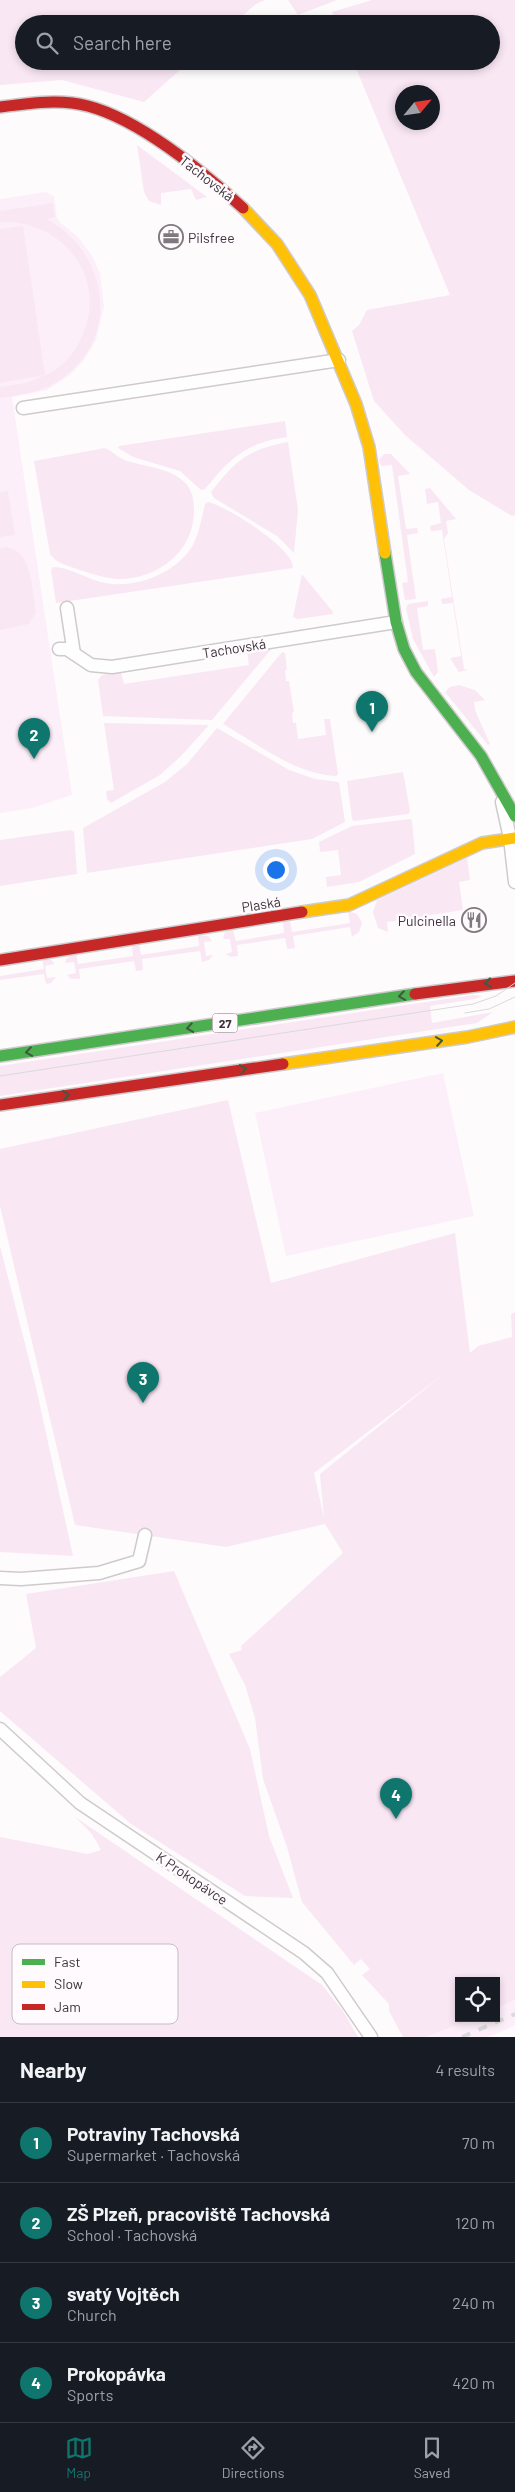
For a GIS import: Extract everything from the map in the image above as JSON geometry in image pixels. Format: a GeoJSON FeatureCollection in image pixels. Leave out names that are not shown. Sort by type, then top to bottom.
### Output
{"type":"FeatureCollection","features":[{"type":"Feature","properties":{"kind":"street","name":"Tachovská"},"geometry":{"type":"LineString","coordinates":[[0,107],[49,101],[75,103],[103,111],[130,123],[189,164],[238,203],[277,244],[310,295],[356,404],[369,447],[396,622],[404,649],[416,672],[481,756],[515,816]]}},
{"type":"Feature","properties":{"kind":"street"},"geometry":{"type":"LineString","coordinates":[[23,408],[339,360]]}},
{"type":"Feature","properties":{"kind":"street"},"geometry":{"type":"LineString","coordinates":[[67,608],[74,654]]}},
{"type":"Feature","properties":{"kind":"street","name":"Tachovská"},"geometry":{"type":"LineString","coordinates":[[58,649],[67,649],[91,665],[112,667],[396,622]]}},
{"type":"Feature","properties":{"kind":"street","name":"Tachovská"},"geometry":{"type":"LineString","coordinates":[[499,790],[512,838],[515,882]]}},
{"type":"Feature","properties":{"kind":"street","name":"Plaská"},"geometry":{"type":"LineString","coordinates":[[0,960],[349,905],[482,844],[512,838]]}},
{"type":"Feature","properties":{"kind":"street","name":"27"},"geometry":{"type":"LineString","coordinates":[[0,1056],[461,987],[515,981]]}},
{"type":"Feature","properties":{"kind":"street"},"geometry":{"type":"LineString","coordinates":[[0,1105],[468,1037],[515,1027]]}},
{"type":"Feature","properties":{"kind":"street"},"geometry":{"type":"LineString","coordinates":[[0,1578],[21,1579],[99,1573],[139,1561],[145,1535]]}},
{"type":"Feature","properties":{"kind":"street","name":"K Prokopávce"},"geometry":{"type":"LineString","coordinates":[[0,1729],[80,1802],[304,1953],[327,1973],[362,2020],[371,2037]]}},
{"type":"Feature","properties":{"kind":"shaded area"},"geometry":{"type":"Polygon","coordinates":[[[0,0],[265,0],[256,4],[243,15],[15,15],[15,70],[180,70],[144,102],[62,80],[0,85],[0,0]]]}},
{"type":"Feature","properties":{"kind":"shaded area"},"geometry":{"type":"Polygon","coordinates":[[[288,0],[337,0],[298,15],[288,0]]]}},
{"type":"Feature","properties":{"kind":"shaded area"},"geometry":{"type":"Polygon","coordinates":[[[372,0],[515,0],[515,515],[512,516],[469,490],[405,435],[374,401],[352,331],[359,325],[367,310],[450,295],[357,70],[500,70],[500,15],[333,15],[332,12],[372,0]]]}},
{"type":"Feature","properties":{"kind":"shaded area"},"geometry":{"type":"Polygon","coordinates":[[[137,145],[207,197],[196,200],[191,189],[161,193],[161,205],[149,201],[144,192],[137,145]]]}},
{"type":"Feature","properties":{"kind":"shaded area"},"geometry":{"type":"Polygon","coordinates":[[[46,192],[54,196],[57,218],[78,237],[92,256],[100,273],[104,307],[96,340],[84,360],[70,375],[47,390],[12,397],[72,795],[32,808],[0,813],[0,199],[46,192]]]}},
{"type":"Feature","properties":{"kind":"shaded area"},"geometry":{"type":"Polygon","coordinates":[[[53,203],[55,217],[47,219],[68,234],[85,254],[95,276],[100,299],[99,323],[91,345],[77,366],[55,383],[28,393],[0,398],[0,387],[26,383],[55,370],[64,362],[78,344],[87,322],[90,300],[86,279],[77,260],[63,244],[45,232],[24,224],[0,222],[0,211],[53,203]]]}},
{"type":"Feature","properties":{"kind":"shaded area"},"geometry":{"type":"Polygon","coordinates":[[[23,226],[45,375],[0,383],[0,229],[23,226]]]}},
{"type":"Feature","properties":{"kind":"shaded area"},"geometry":{"type":"Polygon","coordinates":[[[285,421],[287,437],[261,443],[240,453],[223,468],[205,489],[201,490],[180,471],[133,457],[118,448],[119,446],[285,421]]]}},
{"type":"Feature","properties":{"kind":"shaded area"},"geometry":{"type":"Polygon","coordinates":[[[288,442],[298,510],[294,553],[277,536],[214,498],[211,492],[228,472],[244,458],[262,449],[288,442]]]}},
{"type":"Feature","properties":{"kind":"shaded area"},"geometry":{"type":"Polygon","coordinates":[[[105,448],[125,460],[169,472],[185,483],[192,494],[194,511],[188,539],[170,561],[146,575],[117,579],[103,577],[64,564],[50,554],[34,461],[105,448]]]}},
{"type":"Feature","properties":{"kind":"shaded area"},"geometry":{"type":"Polygon","coordinates":[[[384,454],[391,454],[410,474],[398,476],[406,529],[417,528],[418,533],[407,535],[416,599],[405,600],[402,583],[408,582],[392,465],[381,466],[379,460],[384,454]]]}},
{"type":"Feature","properties":{"kind":"shaded area"},"geometry":{"type":"Polygon","coordinates":[[[430,488],[456,519],[446,521],[448,533],[444,539],[464,669],[468,670],[459,672],[450,658],[461,656],[453,603],[442,604],[441,599],[452,597],[442,530],[431,531],[430,526],[441,523],[438,502],[427,504],[425,489],[430,488]]]}},
{"type":"Feature","properties":{"kind":"shaded area"},"geometry":{"type":"Polygon","coordinates":[[[8,491],[15,535],[0,537],[0,492],[8,491]]]}},
{"type":"Feature","properties":{"kind":"shaded area"},"geometry":{"type":"Polygon","coordinates":[[[208,502],[229,511],[258,529],[283,550],[291,560],[293,568],[56,603],[51,570],[53,567],[66,569],[105,583],[130,584],[155,577],[177,564],[193,545],[199,530],[205,504],[208,502]]]}},
{"type":"Feature","properties":{"kind":"shaded area"},"geometry":{"type":"Polygon","coordinates":[[[8,547],[16,551],[27,565],[36,612],[29,624],[0,630],[0,548],[8,547]]]}},
{"type":"Feature","properties":{"kind":"shaded area"},"geometry":{"type":"Polygon","coordinates":[[[302,574],[333,614],[298,619],[293,617],[302,574]]]}},
{"type":"Feature","properties":{"kind":"shaded area"},"geometry":{"type":"Polygon","coordinates":[[[428,601],[428,606],[417,608],[423,650],[435,649],[438,672],[434,677],[413,639],[406,608],[408,604],[428,601]]]}},
{"type":"Feature","properties":{"kind":"shaded area"},"geometry":{"type":"Polygon","coordinates":[[[273,647],[212,720],[103,716],[98,680],[102,675],[121,672],[124,684],[249,665],[247,652],[273,647]]]}},
{"type":"Feature","properties":{"kind":"shaded area"},"geometry":{"type":"Polygon","coordinates":[[[282,652],[285,653],[286,681],[289,681],[294,712],[292,713],[293,723],[296,723],[298,739],[326,735],[324,719],[330,719],[338,774],[336,776],[306,770],[291,764],[223,724],[282,652]]]}},
{"type":"Feature","properties":{"kind":"shaded area"},"geometry":{"type":"Polygon","coordinates":[[[459,685],[475,690],[485,700],[474,702],[475,710],[490,744],[488,745],[445,692],[450,687],[459,685]]]}},
{"type":"Feature","properties":{"kind":"shaded area"},"geometry":{"type":"Polygon","coordinates":[[[104,723],[209,725],[181,756],[160,775],[111,803],[107,799],[106,791],[114,790],[104,723]]]}},
{"type":"Feature","properties":{"kind":"shaded area"},"geometry":{"type":"Polygon","coordinates":[[[217,728],[289,770],[315,779],[339,782],[345,822],[312,839],[87,873],[83,828],[165,782],[187,764],[217,728]]]}},
{"type":"Feature","properties":{"kind":"shaded area"},"geometry":{"type":"Polygon","coordinates":[[[403,772],[410,811],[408,814],[354,821],[352,819],[347,781],[403,772]]]}},
{"type":"Feature","properties":{"kind":"shaded area"},"geometry":{"type":"Polygon","coordinates":[[[412,820],[415,854],[359,882],[327,887],[326,877],[341,875],[338,850],[320,852],[319,842],[352,826],[412,820]]]}},
{"type":"Feature","properties":{"kind":"shaded area"},"geometry":{"type":"Polygon","coordinates":[[[71,830],[74,832],[77,874],[0,886],[0,840],[71,830]]]}},
{"type":"Feature","properties":{"kind":"shaded area"},"geometry":{"type":"Polygon","coordinates":[[[467,858],[470,880],[459,882],[463,910],[387,922],[388,932],[378,928],[373,912],[377,900],[467,858]]]}},
{"type":"Feature","properties":{"kind":"shaded area"},"geometry":{"type":"Polygon","coordinates":[[[348,911],[357,914],[362,923],[359,932],[352,937],[350,927],[293,936],[295,948],[287,949],[285,938],[237,945],[238,956],[230,957],[226,954],[232,952],[230,939],[223,939],[225,932],[233,930],[236,941],[284,933],[283,922],[290,921],[292,932],[350,923],[348,911]]]}},
{"type":"Feature","properties":{"kind":"shaded area"},"geometry":{"type":"Polygon","coordinates":[[[198,935],[208,936],[212,941],[204,942],[206,956],[213,955],[209,960],[202,962],[200,951],[142,959],[143,970],[136,971],[134,961],[79,969],[80,979],[71,979],[67,975],[76,973],[74,962],[65,963],[66,959],[76,953],[78,964],[133,956],[132,945],[139,944],[141,955],[199,946],[198,935]]]}},
{"type":"Feature","properties":{"kind":"shaded area"},"geometry":{"type":"Polygon","coordinates":[[[42,958],[52,960],[54,964],[45,966],[47,978],[56,977],[51,983],[46,984],[44,974],[0,980],[0,976],[44,969],[42,958]]]}},
{"type":"Feature","properties":{"kind":"shaded area"},"geometry":{"type":"Polygon","coordinates":[[[473,995],[482,996],[475,999],[430,1006],[432,1023],[493,1012],[477,1023],[0,1096],[0,1066],[473,995]]]}},
{"type":"Feature","properties":{"kind":"shaded area"},"geometry":{"type":"Polygon","coordinates":[[[443,1073],[474,1216],[286,1256],[255,1113],[443,1073]]]}},
{"type":"Feature","properties":{"kind":"shaded area"},"geometry":{"type":"Polygon","coordinates":[[[228,1100],[271,1283],[455,1233],[470,1353],[478,1346],[512,1337],[511,1314],[515,1312],[515,2000],[500,2007],[500,1977],[455,1977],[455,2022],[465,2022],[426,2037],[403,2037],[389,2011],[389,2004],[362,1975],[370,1969],[361,1959],[354,1965],[302,1902],[287,1847],[263,1779],[255,1718],[245,1685],[229,1654],[242,1650],[241,1646],[343,1553],[325,1524],[226,1547],[75,1525],[0,1206],[0,1149],[228,1100]],[[445,1373],[314,1473],[324,1518],[320,1474],[445,1373]]]}},
{"type":"Feature","properties":{"kind":"shaded area"},"geometry":{"type":"Polygon","coordinates":[[[0,1246],[35,1383],[73,1556],[0,1552],[0,1246]]]}},
{"type":"Feature","properties":{"kind":"shaded area"},"geometry":{"type":"Polygon","coordinates":[[[174,1571],[250,1749],[269,1836],[293,1898],[245,1896],[131,1824],[0,1711],[0,1677],[36,1648],[26,1594],[174,1571]]]}},
{"type":"Feature","properties":{"kind":"shaded area"},"geometry":{"type":"Polygon","coordinates":[[[75,1817],[322,1985],[343,2011],[358,2037],[0,2037],[0,1837],[88,1854],[101,1850],[92,1834],[75,1817]]]}},
{"type":"Feature","properties":{"kind":"shaded area"},"geometry":{"type":"Polygon","coordinates":[[[515,2000],[515,2025],[488,2037],[426,2037],[465,2022],[500,2022],[500,2007],[515,2000]]]}},
{"type":"Feature","properties":{"kind":"tram line"},"geometry":{"type":"LineString","coordinates":[[0,1076],[473,1004],[496,996],[515,983]]}},
{"type":"Feature","properties":{"kind":"tram line"},"geometry":{"type":"LineString","coordinates":[[465,1013],[489,1009],[515,997]]}},
{"type":"Feature","properties":{"kind":"railway"},"geometry":{"type":"LineString","coordinates":[[462,2037],[515,2014]]}},
{"type":"Feature","properties":{"kind":"traffic: fast"},"geometry":{"type":"LineString","coordinates":[[385,553],[396,622],[404,649],[416,672],[481,756],[515,816]]}},
{"type":"Feature","properties":{"kind":"traffic: fast"},"geometry":{"type":"LineString","coordinates":[[0,1056],[415,994]]}},
{"type":"Feature","properties":{"kind":"traffic: slow"},"geometry":{"type":"LineString","coordinates":[[243,208],[277,244],[310,295],[356,404],[369,447],[385,553]]}},
{"type":"Feature","properties":{"kind":"traffic: slow"},"geometry":{"type":"LineString","coordinates":[[302,912],[349,905],[482,843],[515,838]]}},
{"type":"Feature","properties":{"kind":"traffic: slow"},"geometry":{"type":"LineString","coordinates":[[283,1064],[468,1037],[515,1027]]}},
{"type":"Feature","properties":{"kind":"traffic: jam"},"geometry":{"type":"LineString","coordinates":[[0,107],[63,102],[94,108],[117,117],[140,129],[186,160],[243,208]]}},
{"type":"Feature","properties":{"kind":"traffic: jam"},"geometry":{"type":"LineString","coordinates":[[0,960],[302,912]]}},
{"type":"Feature","properties":{"kind":"traffic: jam"},"geometry":{"type":"LineString","coordinates":[[415,994],[515,981]]}},
{"type":"Feature","properties":{"kind":"traffic: jam"},"geometry":{"type":"LineString","coordinates":[[0,1105],[283,1064]]}},
{"type":"Feature","properties":{"kind":"place","name":"Pilsfree"},"geometry":{"type":"Point","coordinates":[171,237]}},
{"type":"Feature","properties":{"kind":"place","name":"Potraviny Tachovská"},"geometry":{"type":"Point","coordinates":[372,732]}},
{"type":"Feature","properties":{"kind":"place","name":"ZŠ Plzeň, pracoviště Tachovská"},"geometry":{"type":"Point","coordinates":[34,759]}},
{"type":"Feature","properties":{"kind":"place","name":"Pulcinella"},"geometry":{"type":"Point","coordinates":[474,920]}},
{"type":"Feature","properties":{"kind":"place","name":"svatý Vojtěch"},"geometry":{"type":"Point","coordinates":[143,1403]}},
{"type":"Feature","properties":{"kind":"place","name":"Prokopávka"},"geometry":{"type":"Point","coordinates":[396,1819]}}]}
